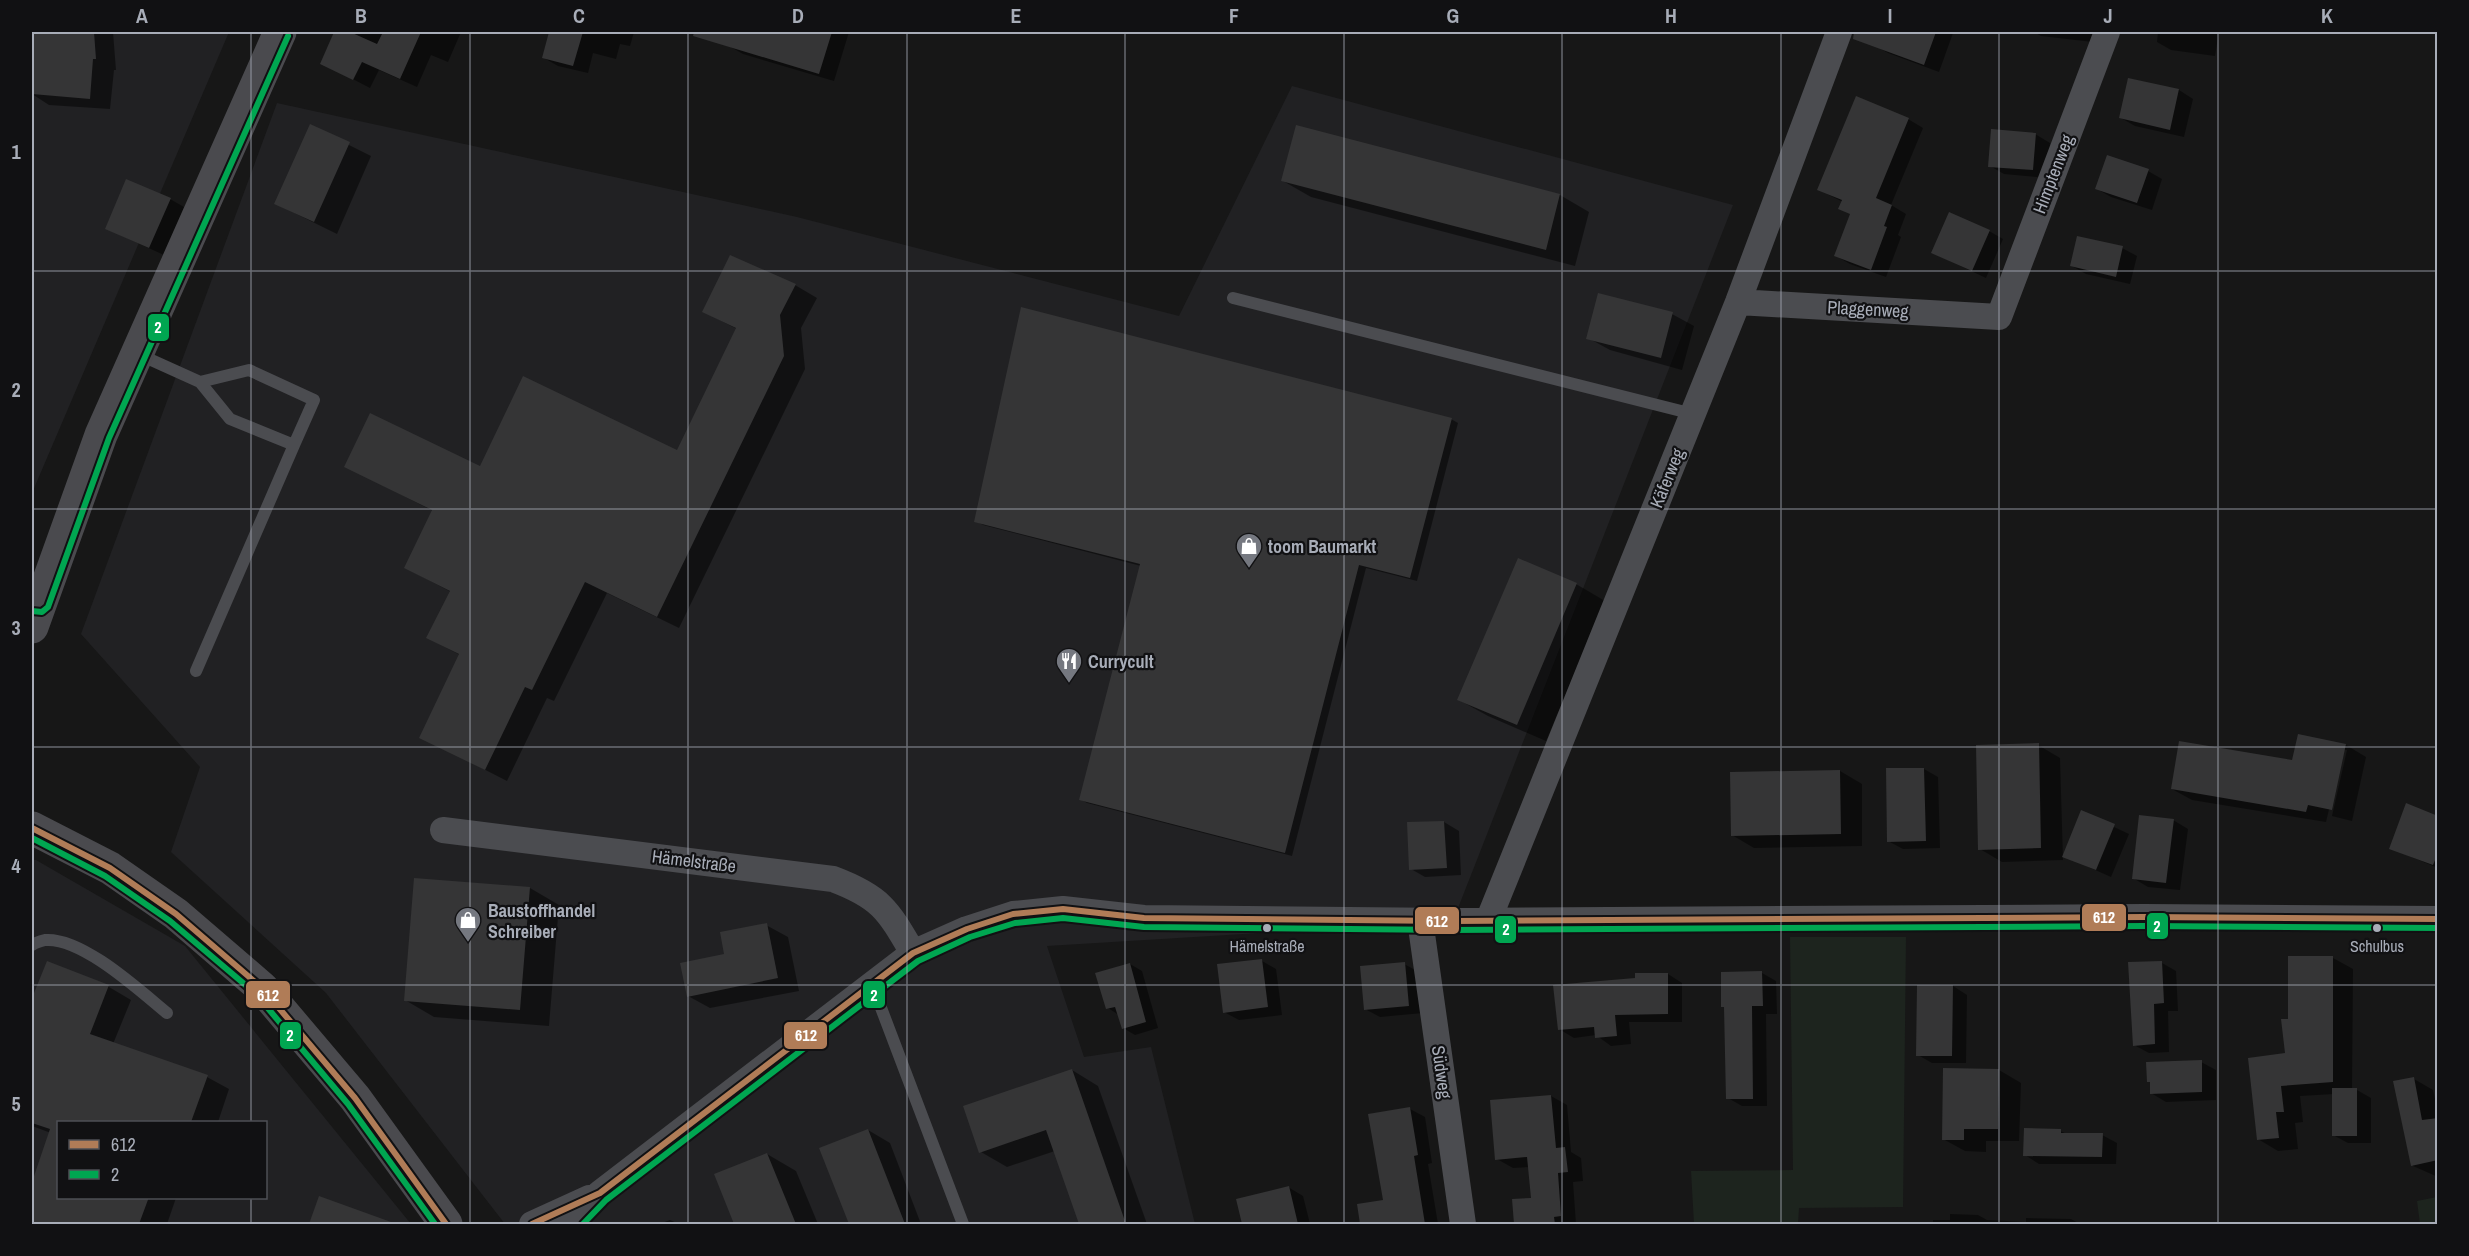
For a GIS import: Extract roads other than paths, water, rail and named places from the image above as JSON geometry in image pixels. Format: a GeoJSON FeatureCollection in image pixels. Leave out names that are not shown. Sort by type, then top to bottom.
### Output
{"type":"FeatureCollection","features":[{"type":"Feature","properties":{"kind":"street"},"geometry":{"type":"LineString","coordinates":[[34,611],[101,435],[280,32]]}},
{"type":"Feature","properties":{"kind":"street","name":"Käferweg"},"geometry":{"type":"LineString","coordinates":[[1488,921],[1738,302],[1839,32]]}},
{"type":"Feature","properties":{"kind":"street","name":"Himptenweg"},"geometry":{"type":"LineString","coordinates":[[1999,317],[2107,32]]}},
{"type":"Feature","properties":{"kind":"street","name":"Plaggenweg"},"geometry":{"type":"LineString","coordinates":[[1738,302],[1999,317]]}},
{"type":"Feature","properties":{"kind":"street"},"geometry":{"type":"LineString","coordinates":[[32,828],[110,868],[167,907],[262,988],[355,1098],[446,1224]]}},
{"type":"Feature","properties":{"kind":"street","name":"Hämelstraße"},"geometry":{"type":"LineString","coordinates":[[443,830],[833,879],[857,888],[878,901],[896,924],[913,953]]}},
{"type":"Feature","properties":{"kind":"street"},"geometry":{"type":"LineString","coordinates":[[571,1224],[600,1193],[913,953],[966,929],[1013,914],[1063,909],[1144,918],[1488,921],[2144,917],[2438,919]]}},
{"type":"Feature","properties":{"kind":"street","name":"Südweg"},"geometry":{"type":"LineString","coordinates":[[1420,920],[1463,1224]]}},
{"type":"Feature","properties":{"kind":"street"},"geometry":{"type":"LineString","coordinates":[[532,1224],[600,1193]]}},
{"type":"Feature","properties":{"kind":"lane"},"geometry":{"type":"LineString","coordinates":[[1233,298],[1693,414]]}},
{"type":"Feature","properties":{"kind":"lane"},"geometry":{"type":"LineString","coordinates":[[137,354],[200,382],[230,419],[294,445]]}},
{"type":"Feature","properties":{"kind":"lane"},"geometry":{"type":"LineString","coordinates":[[196,671],[314,400],[249,370],[200,382]]}},
{"type":"Feature","properties":{"kind":"lane"},"geometry":{"type":"LineString","coordinates":[[32,945],[45,940],[74,947],[105,963],[167,1013]]}},
{"type":"Feature","properties":{"kind":"lane"},"geometry":{"type":"LineString","coordinates":[[872,984],[963,1224]]}},
{"type":"Feature","properties":{"kind":"place","name":"toom Baumarkt"},"geometry":{"type":"Point","coordinates":[1249,569]}},
{"type":"Feature","properties":{"kind":"place","name":"Currycult"},"geometry":{"type":"Point","coordinates":[1069,684]}},
{"type":"Feature","properties":{"kind":"place","name":"Hämelstraße"},"geometry":{"type":"Point","coordinates":[1267,928]}},
{"type":"Feature","properties":{"kind":"place","name":"Schulbus"},"geometry":{"type":"Point","coordinates":[2377,928]}},
{"type":"Feature","properties":{"kind":"place","name":"Baustoffhandel Schreiber"},"geometry":{"type":"Point","coordinates":[468,943]}}]}
